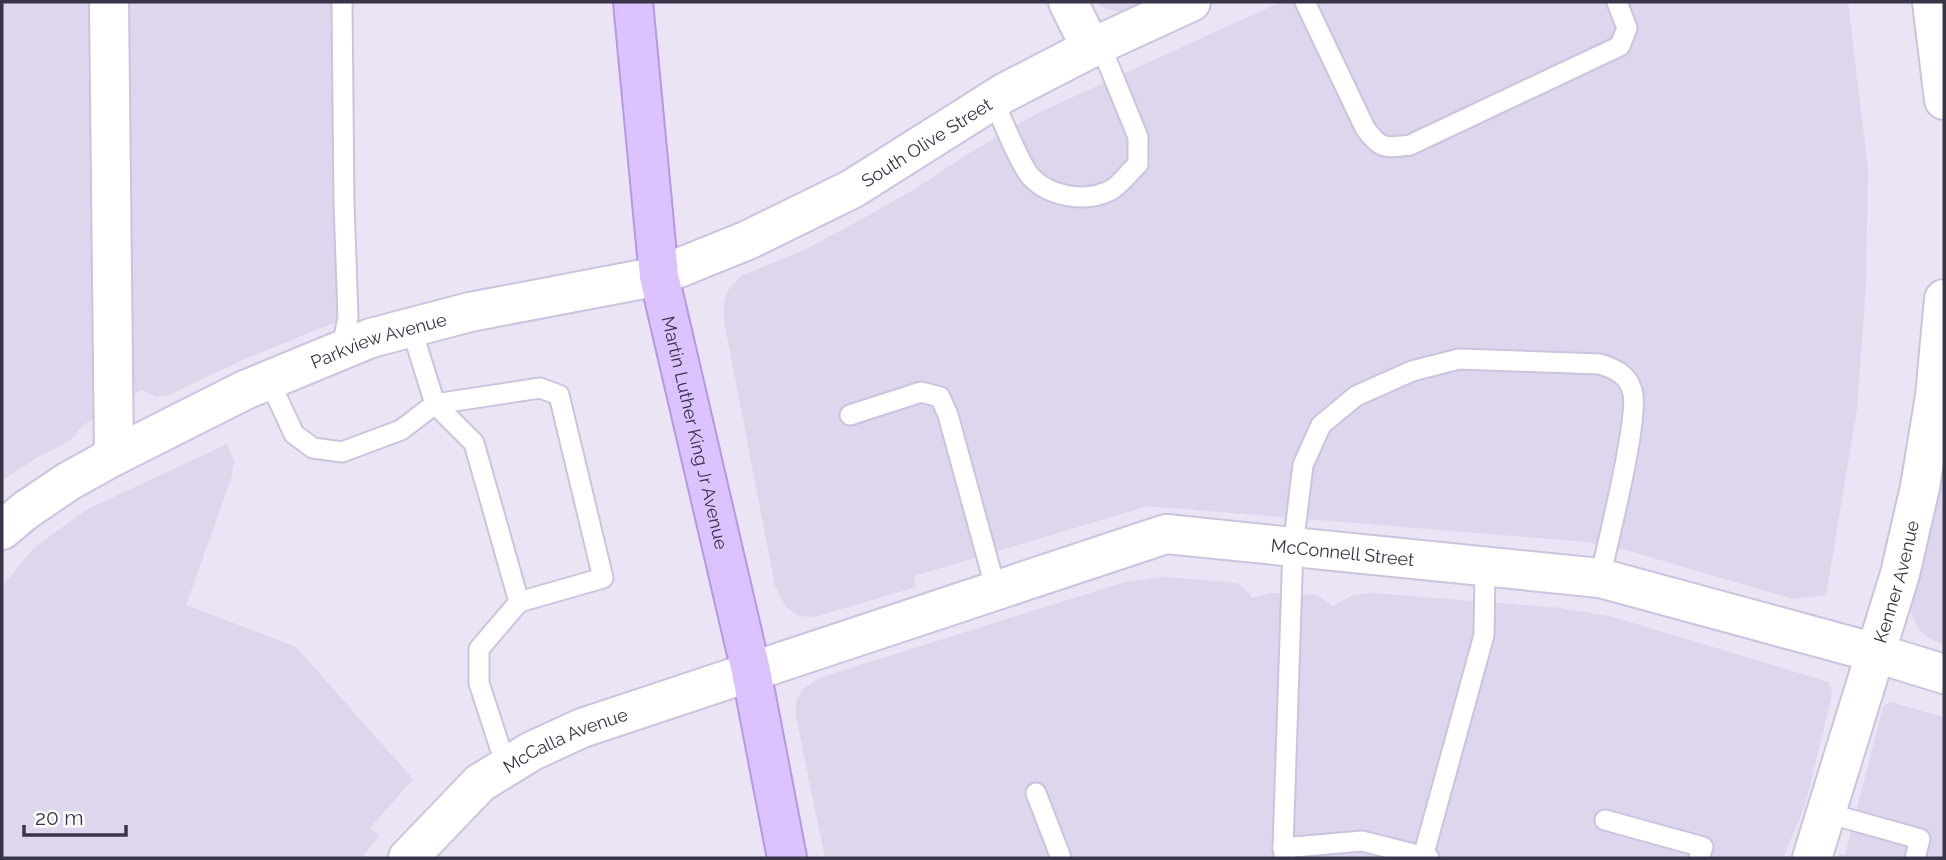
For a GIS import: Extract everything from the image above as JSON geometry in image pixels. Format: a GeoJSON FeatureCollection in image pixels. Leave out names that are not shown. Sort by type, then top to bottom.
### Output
{"type":"FeatureCollection","features":[{"type":"Feature","properties":{"kind":"main road","name":"Martin Luther King Jr Avenue"},"geometry":{"type":"LineString","coordinates":[[633,2],[659,276],[751,671],[787,858]]}},
{"type":"Feature","properties":{"kind":"street"},"geometry":{"type":"LineString","coordinates":[[109,2],[114,456]]}},
{"type":"Feature","properties":{"kind":"street"},"geometry":{"type":"LineString","coordinates":[[1068,2],[1095,46]]}},
{"type":"Feature","properties":{"kind":"street","name":"South Olive Street"},"geometry":{"type":"LineString","coordinates":[[659,276],[748,240],[852,189],[993,99],[1095,46],[1191,2]]}},
{"type":"Feature","properties":{"kind":"street"},"geometry":{"type":"LineString","coordinates":[[1932,2],[1944,100]]}},
{"type":"Feature","properties":{"kind":"street","name":"Parkview Avenue"},"geometry":{"type":"LineString","coordinates":[[2,530],[69,481],[114,456],[269,380],[371,338],[470,312],[659,276]]}},
{"type":"Feature","properties":{"kind":"street","name":"Kenner Avenue"},"geometry":{"type":"LineString","coordinates":[[1812,858],[1900,574],[1920,487],[1935,396],[1944,299]]}},
{"type":"Feature","properties":{"kind":"street","name":"McConnell Street"},"geometry":{"type":"LineString","coordinates":[[751,671],[1166,534],[1600,578],[1944,674]]}},
{"type":"Feature","properties":{"kind":"street","name":"McCalla Avenue"},"geometry":{"type":"LineString","coordinates":[[408,858],[480,783],[532,751],[582,728],[751,671]]}},
{"type":"Feature","properties":{"kind":"lane"},"geometry":{"type":"LineString","coordinates":[[341,352],[348,317],[342,2]]}},
{"type":"Feature","properties":{"kind":"lane"},"geometry":{"type":"LineString","coordinates":[[1305,2],[1366,128],[1374,142],[1387,148],[1410,145],[1620,46],[1627,28],[1617,2]]}},
{"type":"Feature","properties":{"kind":"lane"},"geometry":{"type":"LineString","coordinates":[[993,99],[1029,176],[1042,186],[1059,195],[1084,197],[1111,189],[1138,164],[1138,137],[1095,46]]}},
{"type":"Feature","properties":{"kind":"lane"},"geometry":{"type":"LineString","coordinates":[[411,327],[435,404],[474,443],[519,602]]}},
{"type":"Feature","properties":{"kind":"lane"},"geometry":{"type":"LineString","coordinates":[[1485,567],[1484,635],[1426,857],[1362,841],[1284,853],[1293,547],[1303,465],[1321,425],[1356,396],[1412,371],[1459,359],[1600,364],[1620,371],[1633,391],[1633,420],[1600,578]]}},
{"type":"Feature","properties":{"kind":"lane"},"geometry":{"type":"LineString","coordinates":[[269,380],[294,434],[313,448],[342,452],[401,430],[435,404],[540,388],[559,395],[603,578],[519,602],[479,649],[479,683],[506,766]]}},
{"type":"Feature","properties":{"kind":"lane"},"geometry":{"type":"LineString","coordinates":[[850,415],[921,392],[940,397],[948,415],[996,590]]}},
{"type":"Feature","properties":{"kind":"lane"},"geometry":{"type":"LineString","coordinates":[[1036,793],[1061,858]]}},
{"type":"Feature","properties":{"kind":"lane"},"geometry":{"type":"LineString","coordinates":[[1827,813],[1920,839],[1915,858]]}},
{"type":"Feature","properties":{"kind":"lane"},"geometry":{"type":"LineString","coordinates":[[1605,820],[1703,847],[1699,858]]}},
{"type":"Feature","properties":{"kind":"shaded area"},"geometry":{"type":"Polygon","coordinates":[[[2,2],[342,2],[348,317],[242,360],[169,395],[156,397],[141,390],[82,426],[74,437],[61,446],[2,480],[2,2]]]}},
{"type":"Feature","properties":{"kind":"shaded area"},"geometry":{"type":"Polygon","coordinates":[[[1098,2],[1160,2],[1132,15],[1103,8],[1098,2]]]}},
{"type":"Feature","properties":{"kind":"shaded area"},"geometry":{"type":"Polygon","coordinates":[[[1281,2],[1848,2],[1868,169],[1866,286],[1857,408],[1826,595],[1793,599],[1626,550],[1587,542],[1148,506],[914,576],[916,587],[814,617],[799,616],[786,607],[775,586],[724,321],[724,300],[729,289],[741,276],[806,249],[853,224],[1038,113],[1281,2]]]}},
{"type":"Feature","properties":{"kind":"shaded area"},"geometry":{"type":"Polygon","coordinates":[[[1944,367],[1944,645],[1927,637],[1918,628],[1909,608],[1944,367]]]}},
{"type":"Feature","properties":{"kind":"shaded area"},"geometry":{"type":"Polygon","coordinates":[[[227,444],[234,461],[231,479],[186,605],[296,647],[413,779],[370,828],[379,836],[362,858],[2,858],[2,586],[34,548],[86,510],[227,444]]]}},
{"type":"Feature","properties":{"kind":"shaded area"},"geometry":{"type":"Polygon","coordinates":[[[1164,577],[1239,584],[1251,598],[1272,593],[1317,595],[1333,606],[1353,595],[1373,593],[1561,608],[1613,617],[1829,682],[1832,692],[1830,704],[1804,808],[1783,858],[825,858],[796,717],[796,702],[802,690],[819,678],[1125,582],[1164,577]]]}},
{"type":"Feature","properties":{"kind":"shaded area"},"geometry":{"type":"Polygon","coordinates":[[[1890,702],[1944,717],[1944,858],[1838,858],[1839,854],[1845,855],[1883,707],[1890,702]]]}}]}
